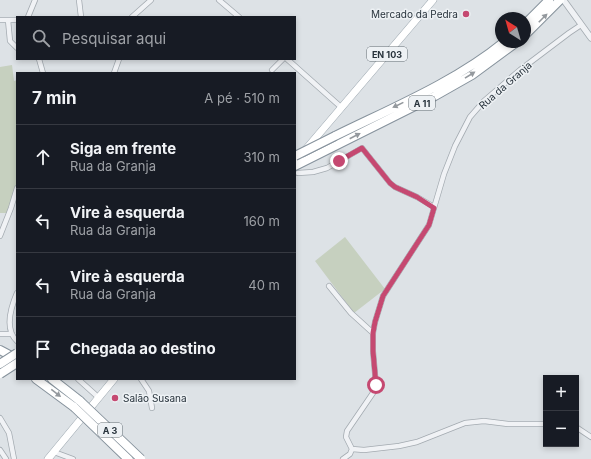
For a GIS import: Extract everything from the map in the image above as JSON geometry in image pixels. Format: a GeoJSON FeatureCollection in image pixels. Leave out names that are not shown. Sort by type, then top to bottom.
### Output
{"type":"FeatureCollection","features":[{"type":"Feature","properties":{"kind":"highway"},"geometry":{"type":"LineString","coordinates":[[531,18],[549,0]]}},
{"type":"Feature","properties":{"kind":"highway"},"geometry":{"type":"LineString","coordinates":[[531,30],[563,1]]}},
{"type":"Feature","properties":{"kind":"highway","name":"A 11"},"geometry":{"type":"LineString","coordinates":[[296,156],[431,89],[495,48]]}},
{"type":"Feature","properties":{"kind":"highway","name":"A 11"},"geometry":{"type":"LineString","coordinates":[[297,169],[321,153],[435,96],[472,75],[509,48]]}},
{"type":"Feature","properties":{"kind":"highway"},"geometry":{"type":"LineString","coordinates":[[0,350],[16,358]]}},
{"type":"Feature","properties":{"kind":"highway"},"geometry":{"type":"LineString","coordinates":[[0,364],[16,354]]}},
{"type":"Feature","properties":{"kind":"highway"},"geometry":{"type":"LineString","coordinates":[[0,360],[16,368]]}},
{"type":"Feature","properties":{"kind":"highway"},"geometry":{"type":"LineString","coordinates":[[0,374],[16,364]]}},
{"type":"Feature","properties":{"kind":"highway","name":"A 3"},"geometry":{"type":"LineString","coordinates":[[38,380],[77,404],[141,459]]}},
{"type":"Feature","properties":{"kind":"highway","name":"A 3"},"geometry":{"type":"LineString","coordinates":[[53,380],[128,459]]}},
{"type":"Feature","properties":{"kind":"main road","name":"EN 103"},"geometry":{"type":"LineString","coordinates":[[296,161],[433,0]]}},
{"type":"Feature","properties":{"kind":"main road"},"geometry":{"type":"LineString","coordinates":[[48,459],[113,380]]}},
{"type":"Feature","properties":{"kind":"street"},"geometry":{"type":"LineString","coordinates":[[28,16],[35,0]]}},
{"type":"Feature","properties":{"kind":"street"},"geometry":{"type":"LineString","coordinates":[[79,0],[81,16]]}},
{"type":"Feature","properties":{"kind":"street"},"geometry":{"type":"LineString","coordinates":[[133,16],[150,0]]}},
{"type":"Feature","properties":{"kind":"street"},"geometry":{"type":"LineString","coordinates":[[219,0],[238,16]]}},
{"type":"Feature","properties":{"kind":"street"},"geometry":{"type":"LineString","coordinates":[[563,1],[591,38]]}},
{"type":"Feature","properties":{"kind":"street"},"geometry":{"type":"LineString","coordinates":[[0,20],[16,20]]}},
{"type":"Feature","properties":{"kind":"street"},"geometry":{"type":"LineString","coordinates":[[8,20],[10,41],[16,47]]}},
{"type":"Feature","properties":{"kind":"street","name":"Rua da Granja"},"geometry":{"type":"LineString","coordinates":[[352,449],[346,437],[347,431],[376,385],[373,333],[383,296],[429,225],[444,174],[455,146],[470,117],[484,101],[520,70],[569,32],[581,25]]}},
{"type":"Feature","properties":{"kind":"street"},"geometry":{"type":"LineString","coordinates":[[39,60],[43,72]]}},
{"type":"Feature","properties":{"kind":"street"},"geometry":{"type":"LineString","coordinates":[[114,72],[119,60]]}},
{"type":"Feature","properties":{"kind":"street"},"geometry":{"type":"LineString","coordinates":[[272,70],[282,60]]}},
{"type":"Feature","properties":{"kind":"street"},"geometry":{"type":"LineString","coordinates":[[288,60],[342,108]]}},
{"type":"Feature","properties":{"kind":"street"},"geometry":{"type":"LineString","coordinates":[[297,169],[313,172],[327,168],[362,148],[390,183],[434,208]]}},
{"type":"Feature","properties":{"kind":"street"},"geometry":{"type":"LineString","coordinates":[[0,236],[16,191]]}},
{"type":"Feature","properties":{"kind":"street"},"geometry":{"type":"LineString","coordinates":[[329,286],[351,313],[373,333]]}},
{"type":"Feature","properties":{"kind":"street"},"geometry":{"type":"LineString","coordinates":[[16,296],[10,313],[12,334],[16,340]]}},
{"type":"Feature","properties":{"kind":"street"},"geometry":{"type":"LineString","coordinates":[[0,334],[12,334]]}},
{"type":"Feature","properties":{"kind":"street"},"geometry":{"type":"LineString","coordinates":[[79,380],[99,398]]}},
{"type":"Feature","properties":{"kind":"street"},"geometry":{"type":"LineString","coordinates":[[142,380],[149,391],[152,408]]}},
{"type":"Feature","properties":{"kind":"street"},"geometry":{"type":"LineString","coordinates":[[0,418],[9,433],[14,459]]}},
{"type":"Feature","properties":{"kind":"street"},"geometry":{"type":"LineString","coordinates":[[343,459],[350,454],[352,449],[364,450],[399,446],[417,442],[465,423],[484,421],[508,424],[543,424]]}},
{"type":"Feature","properties":{"kind":"street"},"geometry":{"type":"LineString","coordinates":[[579,429],[591,437]]}},
{"type":"Feature","properties":{"kind":"street"},"geometry":{"type":"LineString","coordinates":[[0,452],[6,459]]}},
{"type":"Feature","properties":{"kind":"street"},"geometry":{"type":"LineString","coordinates":[[54,452],[73,459]]}},
{"type":"Feature","properties":{"kind":"green space"},"geometry":{"type":"Polygon","coordinates":[[[12,65],[14,81],[16,80],[16,185],[8,213],[0,213],[0,67],[12,65]]]}},
{"type":"Feature","properties":{"kind":"green space"},"geometry":{"type":"Polygon","coordinates":[[[345,237],[385,289],[354,313],[315,261],[345,237]]]}},
{"type":"Feature","properties":{"kind":"place","name":"Mercado da Pedra"},"geometry":{"type":"Point","coordinates":[466,14]}},
{"type":"Feature","properties":{"kind":"place","name":"Salão Susana"},"geometry":{"type":"Point","coordinates":[115,398]}},
{"type":"Feature","properties":{"kind":"route"},"geometry":{"type":"LineString","coordinates":[[339,161],[362,148],[390,183],[434,208],[429,225],[383,296],[373,333],[376,385]]}}]}
